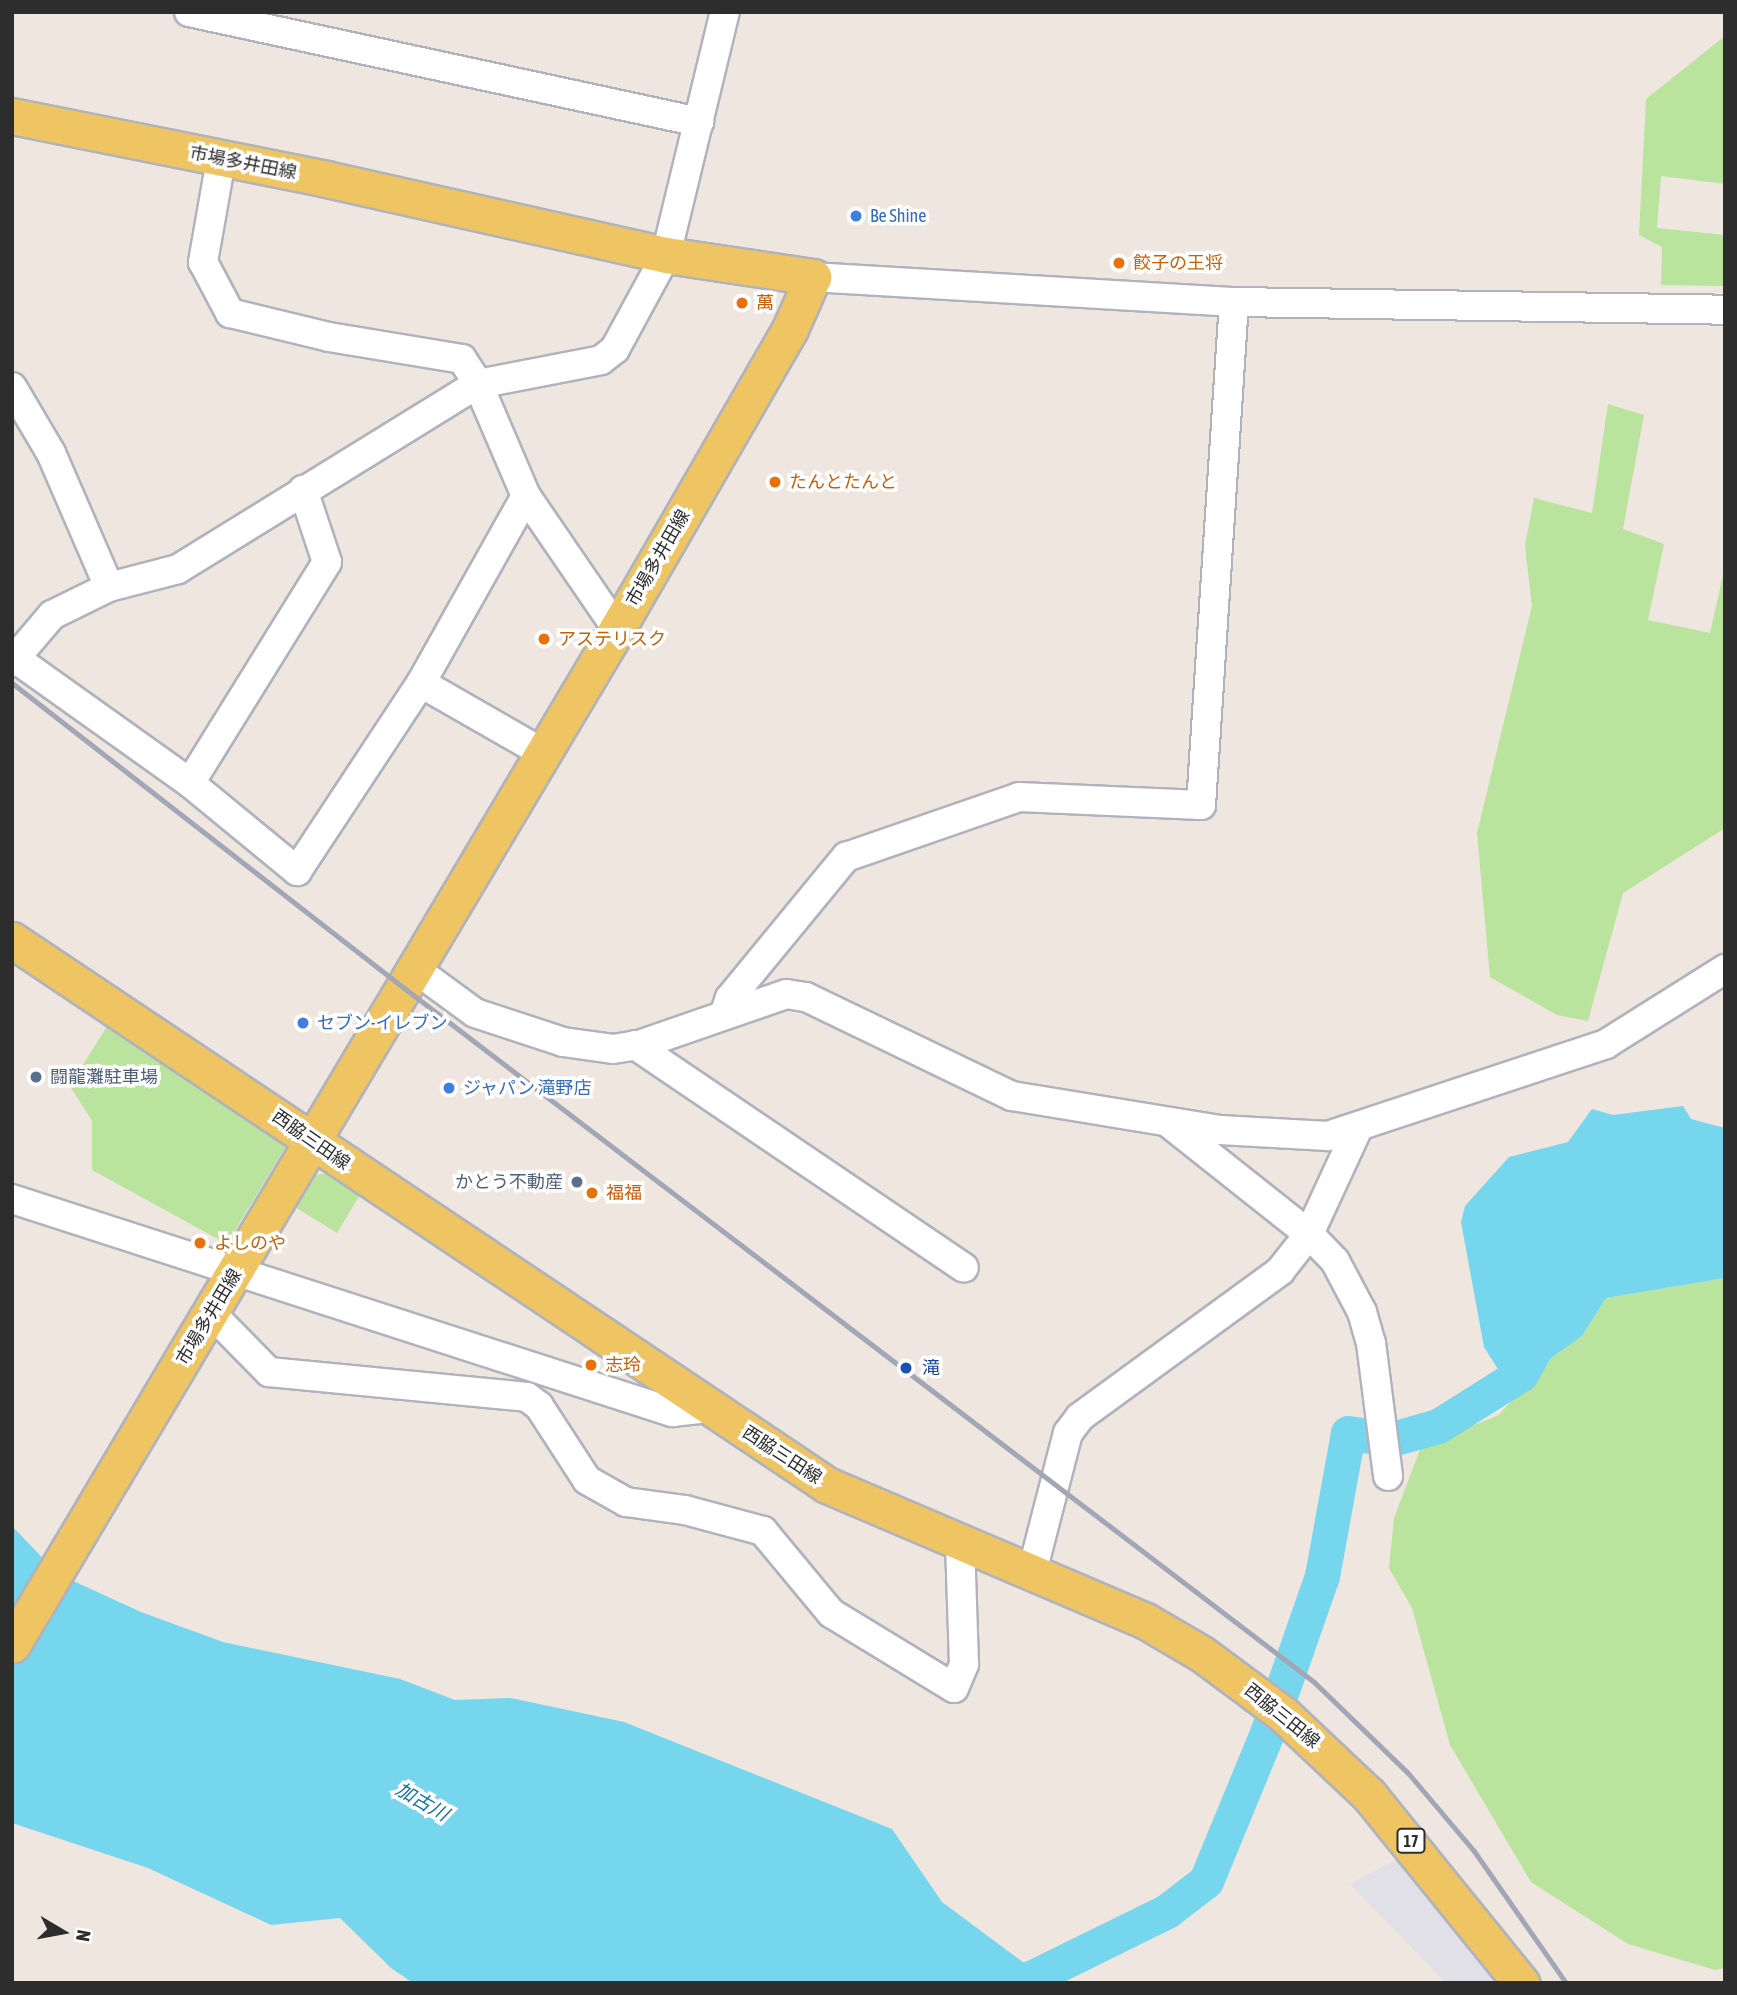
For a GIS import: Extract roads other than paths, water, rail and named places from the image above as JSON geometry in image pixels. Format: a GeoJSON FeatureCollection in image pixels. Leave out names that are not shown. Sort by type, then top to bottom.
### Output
{"type":"FeatureCollection","features":[{"type":"Feature","properties":{"kind":"main road","name":"市場多井田線"},"geometry":{"type":"LineString","coordinates":[[12,116],[666,255],[813,276],[790,329],[617,629],[12,1645]]}},
{"type":"Feature","properties":{"kind":"main road","name":"西脇三田線"},"geometry":{"type":"LineString","coordinates":[[12,940],[827,1485],[1144,1620],[1275,1707],[1369,1794],[1418,1849],[1521,1983]]}},
{"type":"Feature","properties":{"kind":"street"},"geometry":{"type":"LineString","coordinates":[[189,12],[699,122]]}},
{"type":"Feature","properties":{"kind":"street"},"geometry":{"type":"LineString","coordinates":[[526,496],[421,683],[297,871],[190,783],[13,659],[52,615],[109,587],[178,569],[478,384],[601,360],[615,349],[666,255],[725,12]]}},
{"type":"Feature","properties":{"kind":"street"},"geometry":{"type":"LineString","coordinates":[[221,160],[204,262],[230,313],[329,337],[462,359],[478,384],[526,496],[617,629]]}},
{"type":"Feature","properties":{"kind":"street"},"geometry":{"type":"LineString","coordinates":[[813,276],[1234,302],[1725,310]]}},
{"type":"Feature","properties":{"kind":"street"},"geometry":{"type":"LineString","coordinates":[[724,1015],[730,998],[846,857],[1019,797],[1201,805],[1234,302]]}},
{"type":"Feature","properties":{"kind":"street"},"geometry":{"type":"LineString","coordinates":[[12,387],[51,453],[109,587]]}},
{"type":"Feature","properties":{"kind":"street"},"geometry":{"type":"LineString","coordinates":[[190,783],[327,562],[303,490]]}},
{"type":"Feature","properties":{"kind":"street"},"geometry":{"type":"LineString","coordinates":[[421,683],[543,753]]}},
{"type":"Feature","properties":{"kind":"street"},"geometry":{"type":"LineString","coordinates":[[415,969],[475,1013],[514,1028],[613,1049],[635,1045],[786,994],[806,997],[1012,1096],[1168,1122],[1328,1136],[1606,1044],[1725,970]]}},
{"type":"Feature","properties":{"kind":"street"},"geometry":{"type":"LineString","coordinates":[[635,1045],[964,1268]]}},
{"type":"Feature","properties":{"kind":"street"},"geometry":{"type":"LineString","coordinates":[[1168,1122],[1309,1234],[1335,1261],[1362,1312],[1371,1343],[1388,1476]]}},
{"type":"Feature","properties":{"kind":"street"},"geometry":{"type":"LineString","coordinates":[[1032,1572],[1068,1433],[1080,1417],[1280,1271],[1309,1234],[1358,1128]]}},
{"type":"Feature","properties":{"kind":"street"},"geometry":{"type":"LineString","coordinates":[[12,1199],[672,1412],[711,1408]]}},
{"type":"Feature","properties":{"kind":"street"},"geometry":{"type":"LineString","coordinates":[[211,1313],[270,1372],[527,1397],[539,1406],[587,1480],[626,1502],[685,1510],[763,1531],[831,1613],[954,1688],[964,1664],[960,1541]]}},
{"type":"Feature","properties":{"kind":"water"},"geometry":{"type":"Polygon","coordinates":[[[1683,1106],[1691,1119],[1725,1128],[1725,1278],[1606,1298],[1582,1336],[1544,1363],[1517,1394],[1506,1372],[1501,1374],[1484,1347],[1461,1222],[1465,1206],[1509,1157],[1568,1142],[1592,1109],[1613,1115],[1683,1106]]]}},
{"type":"Feature","properties":{"kind":"water","name":"加古川"},"geometry":{"type":"Polygon","coordinates":[[[12,1526],[58,1574],[141,1612],[223,1642],[400,1679],[455,1700],[511,1698],[624,1722],[892,1829],[942,1902],[1051,1983],[413,1983],[391,1968],[340,1918],[271,1925],[148,1868],[12,1823],[12,1526]]]}},
{"type":"Feature","properties":{"kind":"waterway"},"geometry":{"type":"LineString","coordinates":[[1392,1439],[1438,1426],[1521,1374],[1539,1342]]}},
{"type":"Feature","properties":{"kind":"waterway"},"geometry":{"type":"LineString","coordinates":[[999,1983],[1031,1978],[1167,1911],[1206,1881],[1267,1733],[1322,1576],[1348,1433],[1378,1437]]}},
{"type":"Feature","properties":{"kind":"railway"},"geometry":{"type":"LineString","coordinates":[[12,683],[404,988],[1314,1682],[1408,1773],[1474,1851],[1566,1983]]}},
{"type":"Feature","properties":{"kind":"place","name":"Be Shine"},"geometry":{"type":"Point","coordinates":[856,216]}},
{"type":"Feature","properties":{"kind":"place","name":"餃子の王将"},"geometry":{"type":"Point","coordinates":[1119,263]}},
{"type":"Feature","properties":{"kind":"place","name":"萬"},"geometry":{"type":"Point","coordinates":[742,303]}},
{"type":"Feature","properties":{"kind":"place","name":"たんとたんと"},"geometry":{"type":"Point","coordinates":[775,482]}},
{"type":"Feature","properties":{"kind":"place","name":"アステリスク"},"geometry":{"type":"Point","coordinates":[544,639]}},
{"type":"Feature","properties":{"kind":"place","name":"セブン-イレブン"},"geometry":{"type":"Point","coordinates":[303,1023]}},
{"type":"Feature","properties":{"kind":"place","name":"闘龍灘駐車場"},"geometry":{"type":"Point","coordinates":[36,1077]}},
{"type":"Feature","properties":{"kind":"place","name":"ジャパン 滝野店"},"geometry":{"type":"Point","coordinates":[449,1088]}},
{"type":"Feature","properties":{"kind":"place","name":"かとう不動産"},"geometry":{"type":"Point","coordinates":[577,1182]}},
{"type":"Feature","properties":{"kind":"place","name":"福福"},"geometry":{"type":"Point","coordinates":[592,1193]}},
{"type":"Feature","properties":{"kind":"place","name":"よしのや"},"geometry":{"type":"Point","coordinates":[200,1243]}},
{"type":"Feature","properties":{"kind":"place","name":"志玲"},"geometry":{"type":"Point","coordinates":[591,1365]}},
{"type":"Feature","properties":{"kind":"place","name":"滝"},"geometry":{"type":"Point","coordinates":[906,1368]}}]}
